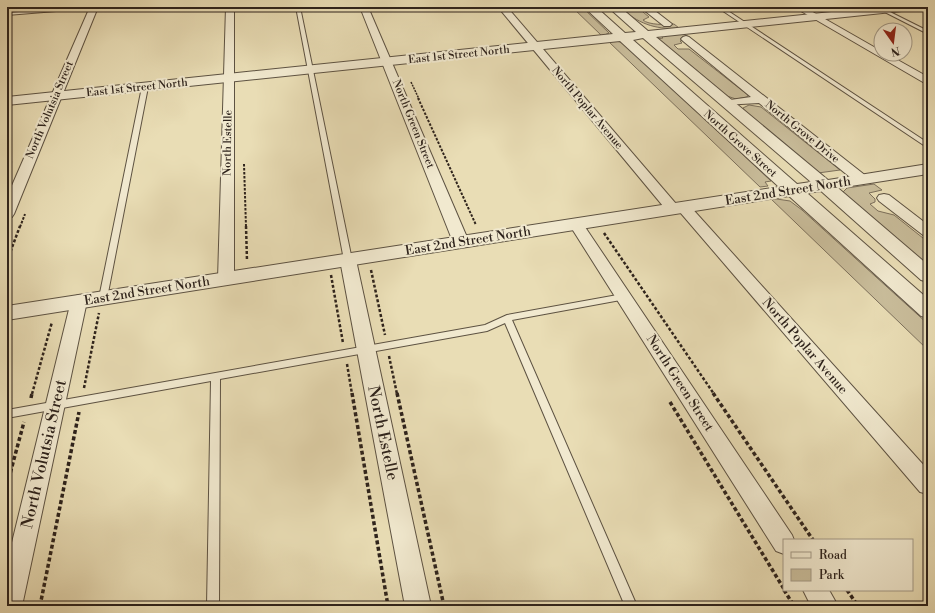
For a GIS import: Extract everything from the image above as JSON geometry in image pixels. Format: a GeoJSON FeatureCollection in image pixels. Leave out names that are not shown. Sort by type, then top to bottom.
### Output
{"type":"FeatureCollection","features":[{"type":"Feature","properties":{"kind":"street","name":"North Volutsia Street"},"geometry":{"type":"LineString","coordinates":[[7,214],[93,7]]}},
{"type":"Feature","properties":{"kind":"street","name":"North Estelle"},"geometry":{"type":"LineString","coordinates":[[226,279],[230,7]]}},
{"type":"Feature","properties":{"kind":"street","name":"North Green Street"},"geometry":{"type":"LineString","coordinates":[[364,7],[461,242]]}},
{"type":"Feature","properties":{"kind":"street","name":"North Poplar Avenue"},"geometry":{"type":"LineString","coordinates":[[502,7],[678,208],[928,485]]}},
{"type":"Feature","properties":{"kind":"street","name":"North Grove Street"},"geometry":{"type":"LineString","coordinates":[[589,7],[928,311]]}},
{"type":"Feature","properties":{"kind":"street","name":"North Grove Street"},"geometry":{"type":"LineString","coordinates":[[613,7],[824,185],[928,276]]}},
{"type":"Feature","properties":{"kind":"street"},"geometry":{"type":"LineString","coordinates":[[644,7],[667,24]]}},
{"type":"Feature","properties":{"kind":"street"},"geometry":{"type":"LineString","coordinates":[[798,7],[928,82]]}},
{"type":"Feature","properties":{"kind":"street","name":"East 1st Street North"},"geometry":{"type":"LineString","coordinates":[[7,101],[647,35],[681,35],[745,25],[880,9],[911,7]]}},
{"type":"Feature","properties":{"kind":"street"},"geometry":{"type":"LineString","coordinates":[[629,20],[646,27],[681,35]]}},
{"type":"Feature","properties":{"kind":"street","name":"North Grove Drive"},"geometry":{"type":"LineString","coordinates":[[681,35],[861,179]]}},
{"type":"Feature","properties":{"kind":"street","name":"North Grove Drive"},"geometry":{"type":"LineString","coordinates":[[727,103],[762,99]]}},
{"type":"Feature","properties":{"kind":"street","name":"East 2nd Street North"},"geometry":{"type":"LineString","coordinates":[[7,313],[79,301],[101,304],[226,279],[928,169]]}},
{"type":"Feature","properties":{"kind":"street"},"geometry":{"type":"LineString","coordinates":[[884,198],[928,232]]}},
{"type":"Feature","properties":{"kind":"street","name":"North Green Street"},"geometry":{"type":"LineString","coordinates":[[576,224],[783,541]]}},
{"type":"Feature","properties":{"kind":"street","name":"North Estelle"},"geometry":{"type":"LineString","coordinates":[[348,260],[418,606]]}},
{"type":"Feature","properties":{"kind":"street","name":"North Volutsia Street"},"geometry":{"type":"LineString","coordinates":[[9,606],[79,301]]}},
{"type":"Feature","properties":{"kind":"street"},"geometry":{"type":"LineString","coordinates":[[816,591],[825,606]]}},
{"type":"Feature","properties":{"kind":"lane"},"geometry":{"type":"LineString","coordinates":[[7,14],[93,7]]}},
{"type":"Feature","properties":{"kind":"lane"},"geometry":{"type":"LineString","coordinates":[[298,7],[348,260]]}},
{"type":"Feature","properties":{"kind":"lane"},"geometry":{"type":"LineString","coordinates":[[719,7],[928,146]]}},
{"type":"Feature","properties":{"kind":"lane"},"geometry":{"type":"LineString","coordinates":[[880,9],[928,33]]}},
{"type":"Feature","properties":{"kind":"lane"},"geometry":{"type":"LineString","coordinates":[[101,304],[145,87]]}},
{"type":"Feature","properties":{"kind":"lane"},"geometry":{"type":"LineString","coordinates":[[7,414],[487,328],[507,318],[623,297]]}},
{"type":"Feature","properties":{"kind":"lane"},"geometry":{"type":"LineString","coordinates":[[507,318],[631,606]]}},
{"type":"Feature","properties":{"kind":"lane"},"geometry":{"type":"LineString","coordinates":[[212,606],[216,376]]}},
{"type":"Feature","properties":{"kind":"path"},"geometry":{"type":"LineString","coordinates":[[402,61],[476,227]]}},
{"type":"Feature","properties":{"kind":"path"},"geometry":{"type":"LineString","coordinates":[[602,231],[812,539]]}},
{"type":"Feature","properties":{"kind":"path"},"geometry":{"type":"LineString","coordinates":[[370,267],[444,606]]}},
{"type":"Feature","properties":{"kind":"path"},"geometry":{"type":"LineString","coordinates":[[331,274],[388,606]]}},
{"type":"Feature","properties":{"kind":"path"},"geometry":{"type":"LineString","coordinates":[[40,606],[101,304]]}},
{"type":"Feature","properties":{"kind":"path"},"geometry":{"type":"LineString","coordinates":[[669,401],[783,588]]}},
{"type":"Feature","properties":{"kind":"path"},"geometry":{"type":"LineString","coordinates":[[785,591],[794,606]]}},
{"type":"Feature","properties":{"kind":"path"},"geometry":{"type":"LineString","coordinates":[[849,591],[858,606]]}},
{"type":"Feature","properties":{"kind":"green space"},"geometry":{"type":"Polygon","coordinates":[[[572,7],[582,7],[609,33],[602,36],[572,7]]]}},
{"type":"Feature","properties":{"kind":"green space"},"geometry":{"type":"Polygon","coordinates":[[[619,7],[637,7],[649,17],[643,20],[645,22],[674,24],[679,28],[662,28],[647,24],[633,17],[619,7]]]}},
{"type":"Feature","properties":{"kind":"green space"},"geometry":{"type":"Polygon","coordinates":[[[684,34],[692,39],[680,41],[682,43],[674,45],[678,49],[689,49],[748,95],[747,97],[736,99],[724,95],[657,39],[663,38],[661,36],[684,34]]]}},
{"type":"Feature","properties":{"kind":"green space"},"geometry":{"type":"Polygon","coordinates":[[[615,40],[623,43],[771,181],[765,182],[768,186],[760,187],[608,41],[615,40]]]}},
{"type":"Feature","properties":{"kind":"green space"},"geometry":{"type":"Polygon","coordinates":[[[749,105],[761,107],[840,170],[818,173],[745,112],[743,108],[749,105]]]}},
{"type":"Feature","properties":{"kind":"green space"},"geometry":{"type":"Polygon","coordinates":[[[874,184],[882,190],[869,193],[875,199],[875,202],[870,204],[878,211],[894,215],[928,242],[928,270],[842,193],[847,188],[874,184]]]}},
{"type":"Feature","properties":{"kind":"green space"},"geometry":{"type":"Polygon","coordinates":[[[770,198],[790,201],[802,210],[928,324],[928,350],[770,198]]]}}]}
